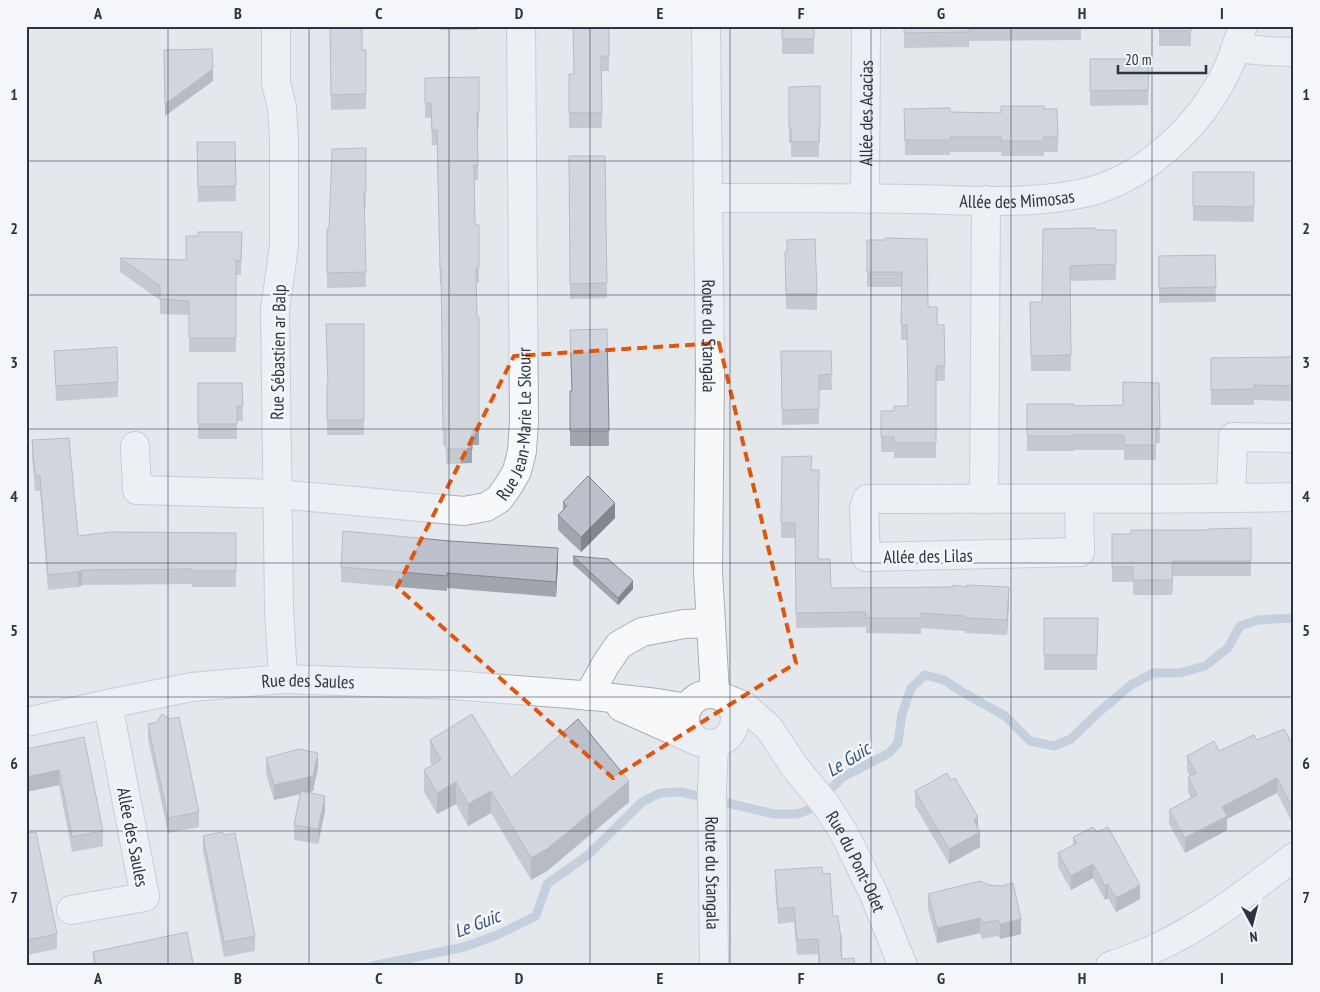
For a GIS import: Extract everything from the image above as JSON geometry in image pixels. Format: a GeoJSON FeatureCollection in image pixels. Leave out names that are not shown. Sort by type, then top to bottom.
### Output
{"type":"FeatureCollection","features":[{"type":"Feature","properties":{"kind":"street","name":"Rue Sébastien ar Balp"},"geometry":{"type":"LineString","coordinates":[[276,26],[276,83],[282,108],[284,140],[284,246],[275,310],[279,607],[283,679]]}},
{"type":"Feature","properties":{"kind":"street","name":"Rue Jean-Marie Le Skourr"},"geometry":{"type":"LineString","coordinates":[[135,446],[137,490],[278,494],[464,511],[486,507],[500,499],[517,471],[522,451],[524,422],[522,26]]}},
{"type":"Feature","properties":{"kind":"street","name":"Route du Stangala"},"geometry":{"type":"LineString","coordinates":[[706,26],[710,371],[708,572],[712,634],[706,699]]}},
{"type":"Feature","properties":{"kind":"street","name":"Allée des Acacias"},"geometry":{"type":"LineString","coordinates":[[865,199],[866,26]]}},
{"type":"Feature","properties":{"kind":"street","name":"Allée des Mimosas"},"geometry":{"type":"LineString","coordinates":[[708,198],[1044,200],[1080,194],[1110,185],[1139,170],[1164,151],[1194,120],[1210,100],[1225,74],[1240,37]]}},
{"type":"Feature","properties":{"kind":"street"},"geometry":{"type":"LineString","coordinates":[[1240,37],[1266,52],[1294,52]]}},
{"type":"Feature","properties":{"kind":"street"},"geometry":{"type":"LineString","coordinates":[[984,499],[986,200]]}},
{"type":"Feature","properties":{"kind":"street"},"geometry":{"type":"LineString","coordinates":[[1231,498],[1233,437],[1294,438]]}},
{"type":"Feature","properties":{"kind":"street","name":"Allée des Lilas"},"geometry":{"type":"LineString","coordinates":[[1079,499],[1080,552],[866,557],[864,509],[867,499],[1294,497]]}},
{"type":"Feature","properties":{"kind":"street"},"geometry":{"type":"LineString","coordinates":[[591,696],[606,664],[619,645],[642,632],[684,624],[712,634]]}},
{"type":"Feature","properties":{"kind":"street","name":"Rue des Saules"},"geometry":{"type":"LineString","coordinates":[[26,722],[192,686],[283,679],[453,685],[657,702],[706,699]]}},
{"type":"Feature","properties":{"kind":"street","name":"Rue des Saules"},"geometry":{"type":"LineString","coordinates":[[591,696],[647,718],[712,739]]}},
{"type":"Feature","properties":{"kind":"street"},"geometry":{"type":"LineString","coordinates":[[706,699],[730,704],[734,711],[735,719],[712,739],[687,730],[685,722],[685,715],[706,699]]}},
{"type":"Feature","properties":{"kind":"street","name":"Rue du Pont-Odet"},"geometry":{"type":"LineString","coordinates":[[706,699],[744,706],[769,728],[794,766],[820,798],[844,833],[858,859],[904,966]]}},
{"type":"Feature","properties":{"kind":"street","name":"Allée des Saules"},"geometry":{"type":"LineString","coordinates":[[71,910],[145,897],[108,704]]}},
{"type":"Feature","properties":{"kind":"street","name":"Rue du Pont-Odet"},"geometry":{"type":"LineString","coordinates":[[712,739],[746,731],[760,739],[794,766]]}},
{"type":"Feature","properties":{"kind":"street","name":"Route du Stangala"},"geometry":{"type":"LineString","coordinates":[[712,739],[714,966]]}},
{"type":"Feature","properties":{"kind":"street"},"geometry":{"type":"LineString","coordinates":[[1110,966],[1157,948],[1196,927],[1242,896],[1294,857]]}},
{"type":"Feature","properties":{"kind":"highlighted area"},"geometry":{"type":"Polygon","coordinates":[[[719,343],[796,663],[613,778],[397,587],[514,356],[719,343]]]}},
{"type":"Feature","properties":{"kind":"building"},"geometry":{"type":"Polygon","coordinates":[[[330,26],[362,26],[362,50],[366,50],[366,94],[331,95],[330,26]]]}},
{"type":"Feature","properties":{"kind":"building"},"geometry":{"type":"Polygon","coordinates":[[[573,26],[609,26],[609,56],[601,56],[602,113],[569,113],[569,74],[574,74],[573,26]]]}},
{"type":"Feature","properties":{"kind":"building"},"geometry":{"type":"Polygon","coordinates":[[[782,26],[814,26],[814,39],[782,39],[782,26]]]}},
{"type":"Feature","properties":{"kind":"building"},"geometry":{"type":"Polygon","coordinates":[[[904,26],[968,26],[969,32],[904,33],[904,26]]]}},
{"type":"Feature","properties":{"kind":"building"},"geometry":{"type":"Polygon","coordinates":[[[1159,26],[1191,26],[1191,31],[1159,31],[1159,26]]]}},
{"type":"Feature","properties":{"kind":"building"},"geometry":{"type":"Polygon","coordinates":[[[212,49],[213,69],[165,104],[164,50],[212,49]]]}},
{"type":"Feature","properties":{"kind":"building"},"geometry":{"type":"Polygon","coordinates":[[[1090,59],[1149,59],[1148,90],[1090,91],[1090,59]]]}},
{"type":"Feature","properties":{"kind":"building"},"geometry":{"type":"Polygon","coordinates":[[[479,77],[479,112],[477,112],[478,166],[474,165],[475,225],[479,225],[479,268],[476,268],[477,317],[479,317],[479,430],[472,431],[472,449],[446,449],[446,430],[443,431],[437,130],[432,130],[431,103],[425,103],[425,78],[479,77]]]}},
{"type":"Feature","properties":{"kind":"building"},"geometry":{"type":"Polygon","coordinates":[[[820,86],[819,142],[791,142],[789,87],[820,86]]]}},
{"type":"Feature","properties":{"kind":"building"},"geometry":{"type":"Polygon","coordinates":[[[1001,106],[1044,106],[1044,109],[1057,109],[1058,137],[1043,137],[1044,141],[1001,141],[1001,137],[950,137],[950,140],[905,140],[904,109],[950,108],[950,112],[1001,113],[1001,106]]]}},
{"type":"Feature","properties":{"kind":"building"},"geometry":{"type":"Polygon","coordinates":[[[197,142],[235,142],[236,186],[198,187],[197,142]]]}},
{"type":"Feature","properties":{"kind":"building"},"geometry":{"type":"Polygon","coordinates":[[[366,148],[366,192],[364,192],[366,272],[327,273],[327,229],[329,229],[332,149],[366,148]]]}},
{"type":"Feature","properties":{"kind":"building"},"geometry":{"type":"Polygon","coordinates":[[[569,156],[605,156],[607,283],[570,284],[569,156]]]}},
{"type":"Feature","properties":{"kind":"building"},"geometry":{"type":"Polygon","coordinates":[[[1193,172],[1254,172],[1254,207],[1193,206],[1193,172]]]}},
{"type":"Feature","properties":{"kind":"building"},"geometry":{"type":"Polygon","coordinates":[[[1096,228],[1096,230],[1116,230],[1116,264],[1070,266],[1071,355],[1031,356],[1030,302],[1042,302],[1043,229],[1096,228]]]}},
{"type":"Feature","properties":{"kind":"building"},"geometry":{"type":"Polygon","coordinates":[[[198,232],[242,232],[241,261],[236,260],[236,338],[189,338],[189,301],[160,299],[160,286],[120,258],[186,260],[186,236],[198,236],[198,232]]]}},
{"type":"Feature","properties":{"kind":"building"},"geometry":{"type":"Polygon","coordinates":[[[885,238],[927,239],[928,307],[937,307],[937,325],[944,325],[945,366],[936,366],[936,443],[894,443],[894,437],[881,437],[881,411],[894,411],[894,406],[908,406],[907,325],[901,325],[902,272],[867,272],[867,240],[885,240],[885,238]]]}},
{"type":"Feature","properties":{"kind":"building"},"geometry":{"type":"Polygon","coordinates":[[[815,239],[817,294],[786,294],[785,252],[787,252],[787,240],[815,239]]]}},
{"type":"Feature","properties":{"kind":"building"},"geometry":{"type":"Polygon","coordinates":[[[1215,255],[1216,287],[1159,288],[1159,256],[1215,255]]]}},
{"type":"Feature","properties":{"kind":"building"},"geometry":{"type":"Polygon","coordinates":[[[326,324],[364,324],[364,420],[327,420],[326,324]]]}},
{"type":"Feature","properties":{"kind":"building"},"geometry":{"type":"Polygon","coordinates":[[[607,329],[609,431],[570,431],[570,391],[572,391],[570,330],[607,329]]]}},
{"type":"Feature","properties":{"kind":"building"},"geometry":{"type":"Polygon","coordinates":[[[117,347],[118,382],[56,386],[54,351],[117,347]]]}},
{"type":"Feature","properties":{"kind":"building"},"geometry":{"type":"Polygon","coordinates":[[[781,351],[831,351],[832,374],[819,375],[819,409],[782,410],[781,351]]]}},
{"type":"Feature","properties":{"kind":"building"},"geometry":{"type":"Polygon","coordinates":[[[1294,356],[1294,386],[1254,385],[1254,389],[1211,390],[1211,358],[1294,356]]]}},
{"type":"Feature","properties":{"kind":"building"},"geometry":{"type":"Polygon","coordinates":[[[1123,382],[1159,383],[1160,428],[1156,428],[1156,445],[1124,445],[1124,435],[1027,436],[1027,404],[1074,404],[1074,406],[1123,405],[1123,382]]]}},
{"type":"Feature","properties":{"kind":"building"},"geometry":{"type":"Polygon","coordinates":[[[198,383],[242,383],[243,406],[237,406],[237,424],[198,424],[198,383]]]}},
{"type":"Feature","properties":{"kind":"building"},"geometry":{"type":"Polygon","coordinates":[[[69,438],[78,536],[111,532],[236,533],[236,571],[192,571],[192,569],[82,570],[48,575],[40,476],[35,476],[32,440],[69,438]]]}},
{"type":"Feature","properties":{"kind":"building"},"geometry":{"type":"Polygon","coordinates":[[[812,456],[811,470],[819,470],[818,559],[830,559],[831,588],[953,587],[953,585],[1009,587],[1007,620],[921,613],[921,618],[866,618],[866,612],[796,613],[795,523],[781,523],[782,457],[812,456]]]}},
{"type":"Feature","properties":{"kind":"building"},"geometry":{"type":"Polygon","coordinates":[[[588,476],[615,503],[581,537],[558,515],[567,506],[563,502],[588,476]]]}},
{"type":"Feature","properties":{"kind":"building"},"geometry":{"type":"Polygon","coordinates":[[[1251,528],[1251,561],[1173,561],[1172,580],[1133,580],[1133,567],[1112,567],[1112,534],[1131,534],[1131,530],[1251,528]]]}},
{"type":"Feature","properties":{"kind":"building"},"geometry":{"type":"Polygon","coordinates":[[[343,531],[450,541],[558,548],[556,582],[447,573],[447,576],[341,567],[343,531]]]}},
{"type":"Feature","properties":{"kind":"building"},"geometry":{"type":"Polygon","coordinates":[[[573,556],[608,559],[633,581],[618,598],[573,556]]]}},
{"type":"Feature","properties":{"kind":"building"},"geometry":{"type":"Polygon","coordinates":[[[1044,618],[1098,618],[1097,655],[1044,655],[1044,618]]]}},
{"type":"Feature","properties":{"kind":"building"},"geometry":{"type":"Polygon","coordinates":[[[162,714],[170,719],[179,717],[199,812],[168,818],[148,724],[157,722],[162,714]]]}},
{"type":"Feature","properties":{"kind":"building"},"geometry":{"type":"Polygon","coordinates":[[[472,714],[511,778],[578,719],[629,781],[547,849],[531,858],[491,791],[468,804],[456,782],[437,793],[424,770],[441,760],[430,740],[472,714]]]}},
{"type":"Feature","properties":{"kind":"building"},"geometry":{"type":"Polygon","coordinates":[[[1284,729],[1294,747],[1294,811],[1277,778],[1222,807],[1227,816],[1185,838],[1169,810],[1197,795],[1188,777],[1196,773],[1187,756],[1214,741],[1219,751],[1254,735],[1257,740],[1284,729]]]}},
{"type":"Feature","properties":{"kind":"building"},"geometry":{"type":"Polygon","coordinates":[[[84,737],[103,831],[72,837],[59,770],[26,777],[26,749],[84,737]]]}},
{"type":"Feature","properties":{"kind":"building"},"geometry":{"type":"Polygon","coordinates":[[[299,749],[318,753],[313,776],[274,785],[266,758],[299,749]]]}},
{"type":"Feature","properties":{"kind":"building"},"geometry":{"type":"Polygon","coordinates":[[[947,773],[951,780],[955,778],[978,817],[974,820],[980,832],[949,849],[915,791],[947,773]]]}},
{"type":"Feature","properties":{"kind":"building"},"geometry":{"type":"Polygon","coordinates":[[[301,791],[325,796],[318,829],[294,825],[301,791]]]}},
{"type":"Feature","properties":{"kind":"building"},"geometry":{"type":"Polygon","coordinates":[[[1093,827],[1097,832],[1108,827],[1140,885],[1116,898],[1108,884],[1105,886],[1093,864],[1071,876],[1058,853],[1077,843],[1073,837],[1093,827]]]}},
{"type":"Feature","properties":{"kind":"building"},"geometry":{"type":"Polygon","coordinates":[[[36,832],[57,934],[27,940],[26,833],[36,832]]]}},
{"type":"Feature","properties":{"kind":"building"},"geometry":{"type":"Polygon","coordinates":[[[221,832],[225,835],[235,833],[255,936],[224,942],[203,836],[221,832]]]}},
{"type":"Feature","properties":{"kind":"building"},"geometry":{"type":"Polygon","coordinates":[[[822,867],[823,874],[830,873],[833,916],[838,916],[842,938],[840,938],[842,959],[854,958],[855,966],[820,966],[818,939],[797,940],[794,907],[778,909],[775,870],[822,867]]]}},
{"type":"Feature","properties":{"kind":"building"},"geometry":{"type":"Polygon","coordinates":[[[980,881],[989,885],[1001,886],[1013,883],[1021,919],[1000,924],[998,920],[982,923],[980,918],[937,928],[928,894],[980,881]]]}},
{"type":"Feature","properties":{"kind":"building"},"geometry":{"type":"Polygon","coordinates":[[[187,932],[193,963],[180,966],[96,966],[93,952],[187,932]]]}},
{"type":"Feature","properties":{"kind":"waterway","name":"Le Guic"},"geometry":{"type":"LineString","coordinates":[[372,966],[464,947],[497,935],[536,916],[547,884],[588,855],[642,802],[660,793],[681,792],[774,814],[797,814],[808,810],[843,777],[889,753],[898,743],[902,714],[911,688],[925,675],[944,680],[1005,716],[1030,741],[1054,746],[1071,739],[1131,685],[1153,673],[1180,673],[1205,666],[1228,648],[1240,626],[1258,620],[1294,618]]}}]}
